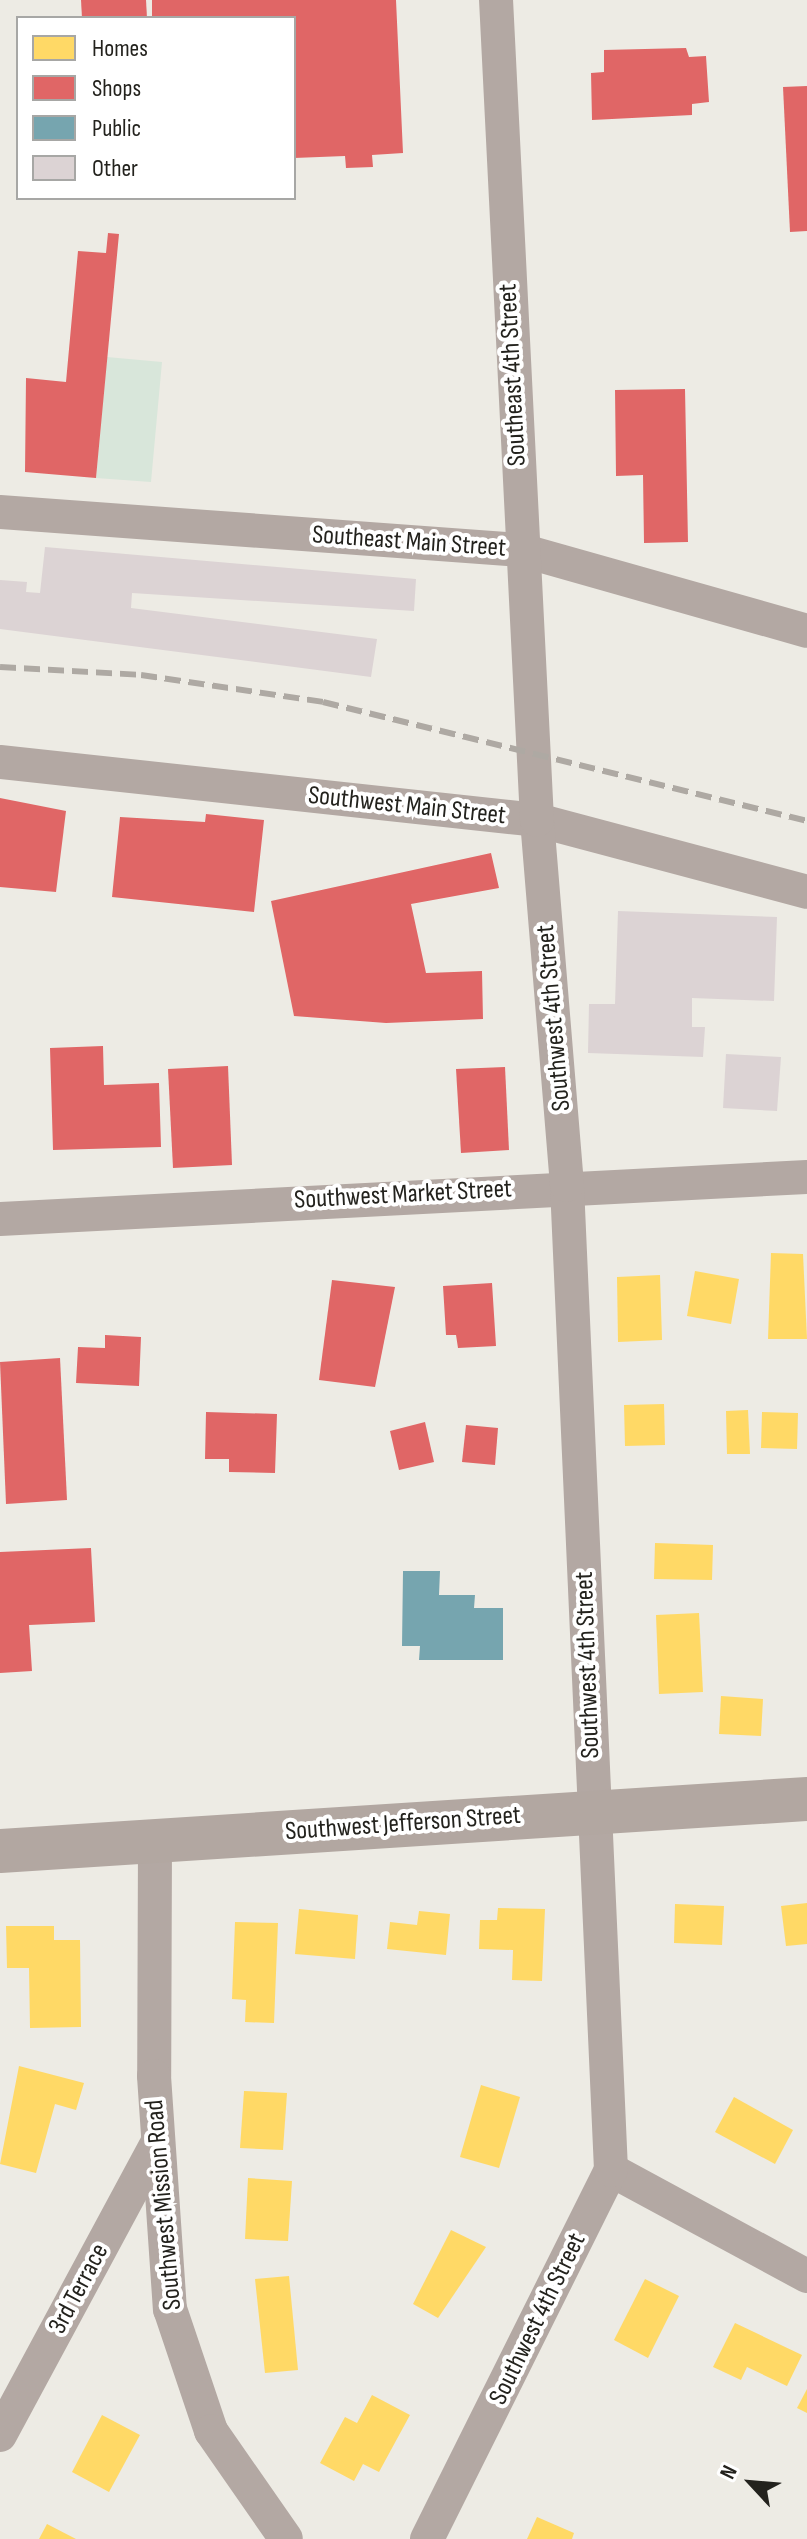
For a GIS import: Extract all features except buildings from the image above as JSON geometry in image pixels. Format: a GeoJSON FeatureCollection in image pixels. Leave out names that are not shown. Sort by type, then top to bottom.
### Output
{"type":"FeatureCollection","features":[{"type":"Feature","properties":{"kind":"main road","name":"Southwest Jefferson Street"},"geometry":{"type":"LineString","coordinates":[[0,1851],[807,1799]]}},
{"type":"Feature","properties":{"kind":"street","name":"Southeast 4th Street"},"geometry":{"type":"LineString","coordinates":[[496,0],[521,550],[534,749]]}},
{"type":"Feature","properties":{"kind":"street","name":"Southeast Main Street"},"geometry":{"type":"LineString","coordinates":[[0,512],[521,550],[807,631]]}},
{"type":"Feature","properties":{"kind":"street","name":"Southwest 4th Street"},"geometry":{"type":"LineString","coordinates":[[427,2539],[611,2170],[567,1185],[534,749]]}},
{"type":"Feature","properties":{"kind":"street","name":"Southwest Main Street"},"geometry":{"type":"LineString","coordinates":[[0,762],[537,820],[807,892]]}},
{"type":"Feature","properties":{"kind":"street","name":"Southwest Market Street"},"geometry":{"type":"LineString","coordinates":[[0,1219],[567,1185],[807,1177]]}},
{"type":"Feature","properties":{"kind":"street","name":"Southwest Mission Road"},"geometry":{"type":"LineString","coordinates":[[155,1841],[157,2143],[170,2309],[193,2387],[249,2494],[286,2539]]}},
{"type":"Feature","properties":{"kind":"street","name":"3rd Terrace"},"geometry":{"type":"LineString","coordinates":[[0,2435],[157,2143]]}},
{"type":"Feature","properties":{"kind":"street"},"geometry":{"type":"LineString","coordinates":[[611,2170],[807,2276]]}},
{"type":"Feature","properties":{"kind":"green space"},"geometry":{"type":"Polygon","coordinates":[[[107,357],[162,362],[151,482],[96,478],[107,357]]]}},
{"type":"Feature","properties":{"kind":"railway"},"geometry":{"type":"LineString","coordinates":[[0,667],[141,675],[323,702],[807,821]]}}]}
